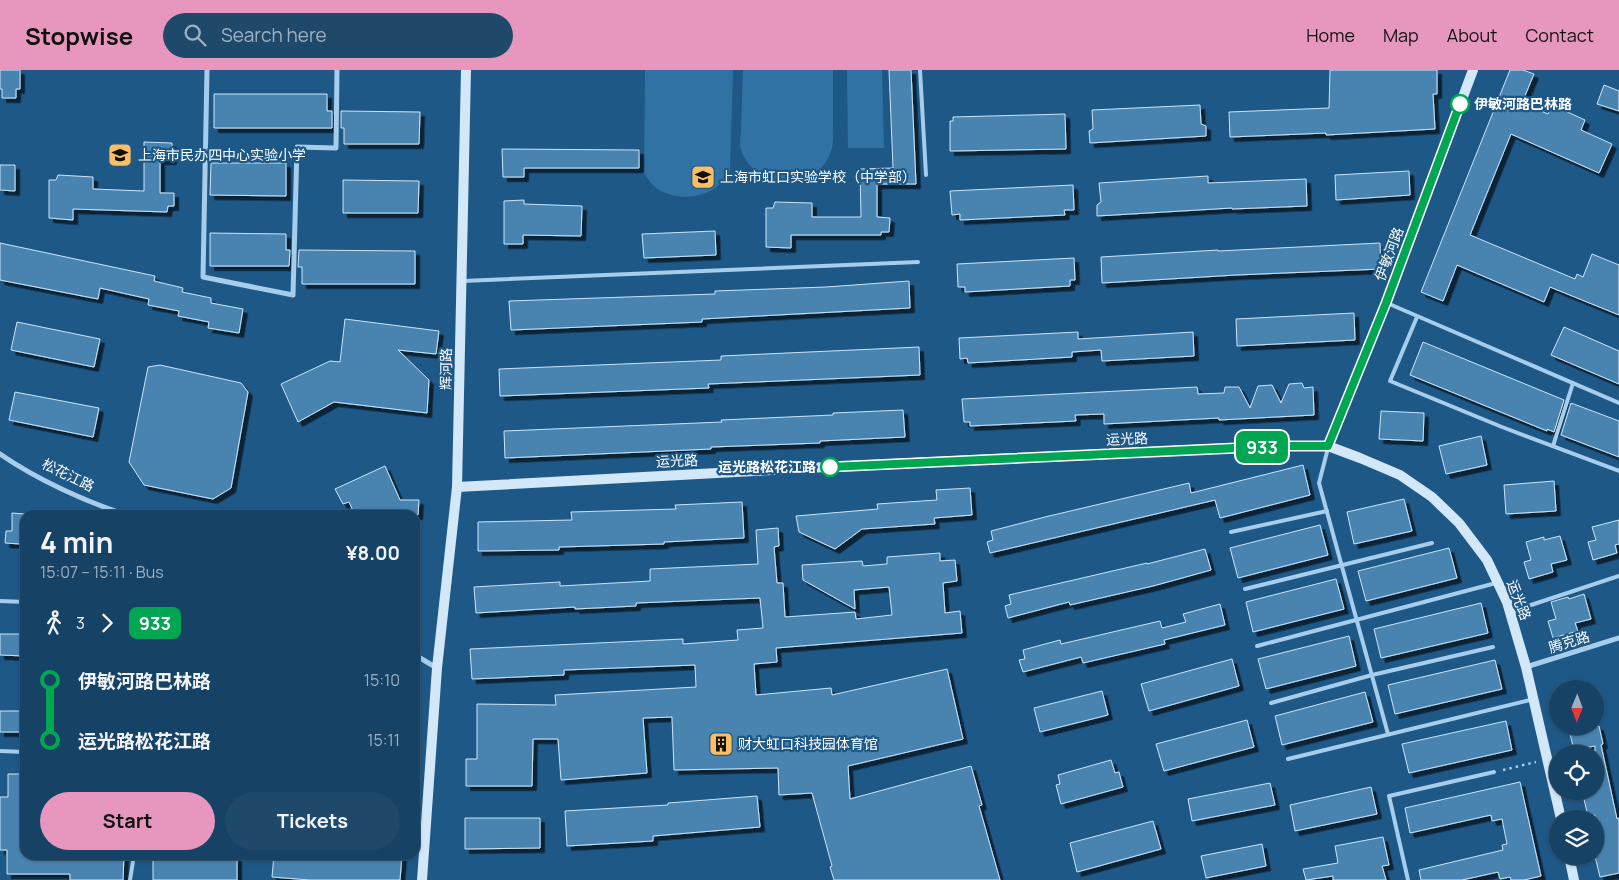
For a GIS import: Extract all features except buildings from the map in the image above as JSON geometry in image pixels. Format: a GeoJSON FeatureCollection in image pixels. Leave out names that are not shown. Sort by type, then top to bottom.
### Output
{"type":"FeatureCollection","features":[{"type":"Feature","properties":{"kind":"street"},"geometry":{"type":"LineString","coordinates":[[207,70],[203,277],[293,295],[297,147],[336,148],[337,70]]}},
{"type":"Feature","properties":{"kind":"street","name":"辉河路"},"geometry":{"type":"LineString","coordinates":[[437,668],[457,486],[466,70]]}},
{"type":"Feature","properties":{"kind":"street","name":"伊敏河路"},"geometry":{"type":"LineString","coordinates":[[1328,446],[1386,303],[1472,70]]}},
{"type":"Feature","properties":{"kind":"street","name":"运光路"},"geometry":{"type":"LineString","coordinates":[[457,486],[1280,446],[1328,446],[1400,475],[1432,497],[1459,523],[1488,560],[1510,613],[1526,667],[1559,810]]}},
{"type":"Feature","properties":{"kind":"street","name":"松花江路"},"geometry":{"type":"LineString","coordinates":[[0,454],[56,486],[110,510]]}},
{"type":"Feature","properties":{"kind":"street","name":"腾克路"},"geometry":{"type":"LineString","coordinates":[[1526,667],[1619,638]]}},
{"type":"Feature","properties":{"kind":"street"},"geometry":{"type":"LineString","coordinates":[[420,658],[437,668],[422,880]]}},
{"type":"Feature","properties":{"kind":"street"},"geometry":{"type":"LineString","coordinates":[[1571,865],[1574,880]]}},
{"type":"Feature","properties":{"kind":"lane"},"geometry":{"type":"LineString","coordinates":[[920,70],[926,175]]}},
{"type":"Feature","properties":{"kind":"lane"},"geometry":{"type":"LineString","coordinates":[[461,281],[918,262]]}},
{"type":"Feature","properties":{"kind":"lane"},"geometry":{"type":"LineString","coordinates":[[1386,303],[1619,402]]}},
{"type":"Feature","properties":{"kind":"lane"},"geometry":{"type":"LineString","coordinates":[[1417,317],[1390,381],[1619,472]]}},
{"type":"Feature","properties":{"kind":"lane"},"geometry":{"type":"LineString","coordinates":[[1553,446],[1572,383]]}},
{"type":"Feature","properties":{"kind":"lane"},"geometry":{"type":"LineString","coordinates":[[1328,446],[1319,483],[1388,734]]}},
{"type":"Feature","properties":{"kind":"lane"},"geometry":{"type":"LineString","coordinates":[[1231,532],[1327,511]]}},
{"type":"Feature","properties":{"kind":"lane"},"geometry":{"type":"LineString","coordinates":[[1245,589],[1432,544]]}},
{"type":"Feature","properties":{"kind":"lane"},"geometry":{"type":"LineString","coordinates":[[1510,613],[1619,576]]}},
{"type":"Feature","properties":{"kind":"lane"},"geometry":{"type":"LineString","coordinates":[[1257,646],[1498,583]]}},
{"type":"Feature","properties":{"kind":"lane"},"geometry":{"type":"LineString","coordinates":[[0,601],[20,602]]}},
{"type":"Feature","properties":{"kind":"lane"},"geometry":{"type":"LineString","coordinates":[[1271,703],[1493,647]]}},
{"type":"Feature","properties":{"kind":"lane"},"geometry":{"type":"LineString","coordinates":[[1288,758],[1534,699]]}},
{"type":"Feature","properties":{"kind":"lane"},"geometry":{"type":"LineString","coordinates":[[0,751],[20,752]]}},
{"type":"Feature","properties":{"kind":"lane"},"geometry":{"type":"LineString","coordinates":[[1408,880],[1389,796],[1494,772]]}},
{"type":"Feature","properties":{"kind":"lane"},"geometry":{"type":"LineString","coordinates":[[130,880],[133,860]]}},
{"type":"Feature","properties":{"kind":"path"},"geometry":{"type":"LineString","coordinates":[[1494,772],[1548,759]]}},
{"type":"Feature","properties":{"kind":"shaded area"},"geometry":{"type":"Polygon","coordinates":[[[645,70],[733,70],[730,171],[720,184],[712,190],[690,197],[673,195],[659,190],[644,173],[645,70]]]}},
{"type":"Feature","properties":{"kind":"shaded area"},"geometry":{"type":"Polygon","coordinates":[[[743,70],[833,70],[832,147],[822,167],[811,175],[785,182],[771,179],[759,173],[748,163],[740,145],[743,70]]]}},
{"type":"Feature","properties":{"kind":"shaded area"},"geometry":{"type":"Polygon","coordinates":[[[847,70],[882,70],[884,148],[848,148],[847,70]]]}},
{"type":"Feature","properties":{"kind":"bus line","name":"933"},"geometry":{"type":"LineString","coordinates":[[830,467],[1280,446],[1328,446],[1386,303],[1460,104]]}},
{"type":"Feature","properties":{"kind":"place","name":"伊敏河路巴林路"},"geometry":{"type":"Point","coordinates":[1460,104]}},
{"type":"Feature","properties":{"kind":"place","name":"上海市民办四中心实验小学"},"geometry":{"type":"Point","coordinates":[120,155]}},
{"type":"Feature","properties":{"kind":"place","name":"上海市虹口实验学校（中学部）"},"geometry":{"type":"Point","coordinates":[703,177]}},
{"type":"Feature","properties":{"kind":"place","name":"运光路松花江路"},"geometry":{"type":"Point","coordinates":[830,467]}},
{"type":"Feature","properties":{"kind":"place","name":"财大虹口科技园体育馆"},"geometry":{"type":"Point","coordinates":[721,744]}}]}
